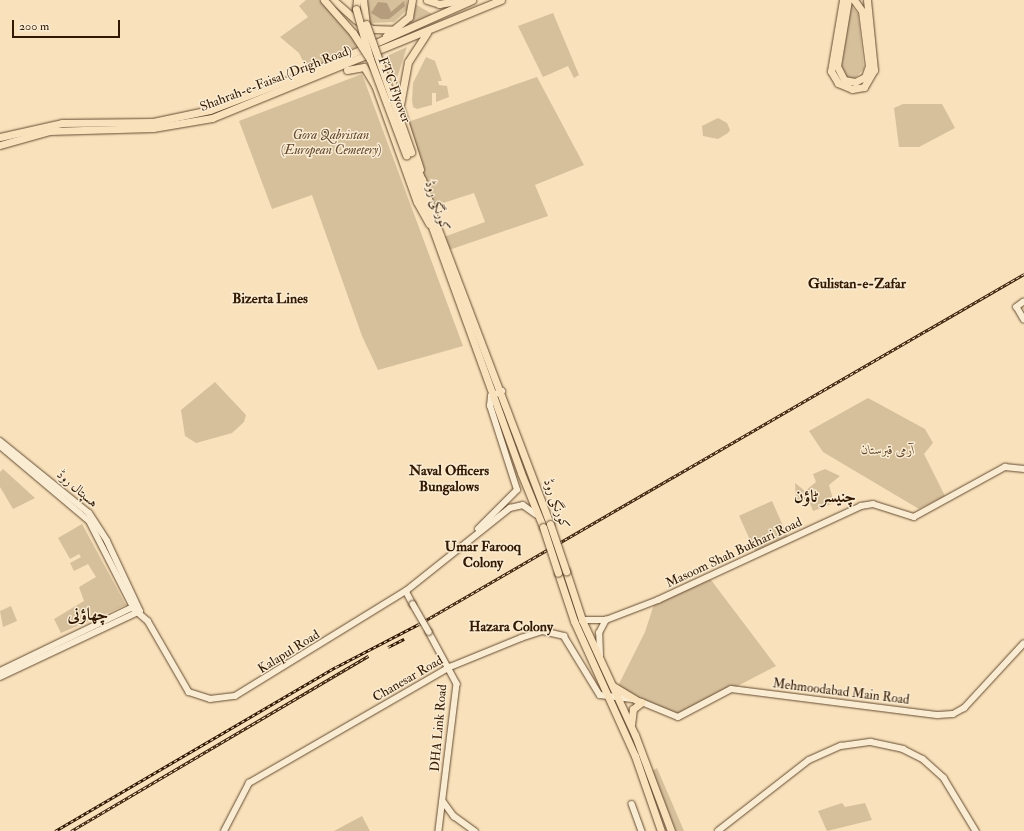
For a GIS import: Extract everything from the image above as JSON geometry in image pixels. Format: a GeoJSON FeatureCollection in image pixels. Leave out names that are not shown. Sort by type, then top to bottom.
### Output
{"type":"FeatureCollection","features":[{"type":"Feature","properties":{"kind":"main road","name":"FTC Flyover"},"geometry":{"type":"LineString","coordinates":[[324,0],[346,25],[370,59],[409,154]]}},
{"type":"Feature","properties":{"kind":"main road"},"geometry":{"type":"LineString","coordinates":[[332,0],[364,24],[392,31],[412,26]]}},
{"type":"Feature","properties":{"kind":"main road"},"geometry":{"type":"LineString","coordinates":[[357,0],[357,15],[370,59]]}},
{"type":"Feature","properties":{"kind":"main road"},"geometry":{"type":"LineString","coordinates":[[363,0],[366,24],[409,154],[424,184]]}},
{"type":"Feature","properties":{"kind":"main road"},"geometry":{"type":"LineString","coordinates":[[428,0],[439,4],[461,0]]}},
{"type":"Feature","properties":{"kind":"main road"},"geometry":{"type":"LineString","coordinates":[[378,42],[472,0]]}},
{"type":"Feature","properties":{"kind":"main road","name":"Shahrah-e-Faisal (Drigh Road)"},"geometry":{"type":"LineString","coordinates":[[0,145],[49,131],[182,125],[230,111],[325,74],[501,0]]}},
{"type":"Feature","properties":{"kind":"main road"},"geometry":{"type":"LineString","coordinates":[[843,0],[831,71],[838,84],[852,89],[864,87],[874,70],[867,0]]}},
{"type":"Feature","properties":{"kind":"main road"},"geometry":{"type":"LineString","coordinates":[[848,0],[837,66],[840,75],[848,82],[861,81],[868,71],[859,6],[854,0]]}},
{"type":"Feature","properties":{"kind":"main road"},"geometry":{"type":"LineString","coordinates":[[378,42],[409,17],[412,2]]}},
{"type":"Feature","properties":{"kind":"main road"},"geometry":{"type":"LineString","coordinates":[[400,105],[408,62],[428,31]]}},
{"type":"Feature","properties":{"kind":"main road","name":"Shahrah-e-Faisal (Drigh Road)"},"geometry":{"type":"LineString","coordinates":[[0,137],[62,123],[180,118],[265,90],[378,42]]}},
{"type":"Feature","properties":{"kind":"main road"},"geometry":{"type":"LineString","coordinates":[[325,74],[362,66],[375,85],[417,202],[429,224]]}},
{"type":"Feature","properties":{"kind":"main road"},"geometry":{"type":"LineString","coordinates":[[375,85],[380,74],[389,76],[400,105],[424,184]]}},
{"type":"Feature","properties":{"kind":"main road","name":"کورنگی روڈ"},"geometry":{"type":"LineString","coordinates":[[409,154],[429,224],[543,526],[574,621],[634,756],[660,831]]}},
{"type":"Feature","properties":{"kind":"main road","name":"کورنگی روڈ"},"geometry":{"type":"LineString","coordinates":[[424,184],[436,224],[502,391],[550,524],[582,620],[631,726],[671,831]]}},
{"type":"Feature","properties":{"kind":"main road","name":"ہسپتال روڈ"},"geometry":{"type":"LineString","coordinates":[[0,441],[89,513],[107,541],[140,612]]}},
{"type":"Feature","properties":{"kind":"main road","name":"ہسپتال روڈ"},"geometry":{"type":"LineString","coordinates":[[0,446],[89,521],[133,608]]}},
{"type":"Feature","properties":{"kind":"main road"},"geometry":{"type":"LineString","coordinates":[[1,673],[133,608]]}},
{"type":"Feature","properties":{"kind":"main road"},"geometry":{"type":"LineString","coordinates":[[1,673],[140,612]]}},
{"type":"Feature","properties":{"kind":"main road","name":"Mehmoodabad Main Road"},"geometry":{"type":"LineString","coordinates":[[639,701],[678,717],[731,689],[938,715],[953,714],[964,708],[1024,643]]}},
{"type":"Feature","properties":{"kind":"main road"},"geometry":{"type":"LineString","coordinates":[[613,686],[639,701],[633,709],[631,726]]}},
{"type":"Feature","properties":{"kind":"street"},"geometry":{"type":"LineString","coordinates":[[1024,302],[1017,306],[1024,319]]}},
{"type":"Feature","properties":{"kind":"street"},"geometry":{"type":"LineString","coordinates":[[473,536],[517,488],[490,406],[493,395],[502,391]]}},
{"type":"Feature","properties":{"kind":"street","name":"Masoom Shah Bukhari Road"},"geometry":{"type":"LineString","coordinates":[[582,620],[606,620],[658,600],[861,506],[873,504],[914,517],[1005,467],[1024,469]]}},
{"type":"Feature","properties":{"kind":"street"},"geometry":{"type":"LineString","coordinates":[[473,536],[513,506],[528,506],[539,517]]}},
{"type":"Feature","properties":{"kind":"street","name":"Kalapul Road"},"geometry":{"type":"LineString","coordinates":[[133,608],[140,612],[189,692],[218,699],[245,693],[406,591],[473,536]]}},
{"type":"Feature","properties":{"kind":"street","name":"DHA Link Road"},"geometry":{"type":"LineString","coordinates":[[406,591],[450,667],[457,684],[439,831]]}},
{"type":"Feature","properties":{"kind":"street"},"geometry":{"type":"LineString","coordinates":[[600,658],[599,633],[606,620]]}},
{"type":"Feature","properties":{"kind":"street","name":"Chanesar Road"},"geometry":{"type":"LineString","coordinates":[[224,831],[249,783],[450,667],[521,638],[543,631],[564,636],[595,690],[601,696],[609,697]]}},
{"type":"Feature","properties":{"kind":"street"},"geometry":{"type":"LineString","coordinates":[[609,697],[639,701]]}},
{"type":"Feature","properties":{"kind":"street"},"geometry":{"type":"LineString","coordinates":[[718,831],[793,771],[841,746],[884,744],[922,761],[944,778],[976,831]]}},
{"type":"Feature","properties":{"kind":"street"},"geometry":{"type":"LineString","coordinates":[[724,831],[795,774],[838,751],[858,746],[884,747],[922,761],[942,780],[972,831]]}},
{"type":"Feature","properties":{"kind":"street"},"geometry":{"type":"LineString","coordinates":[[443,801],[454,816],[475,831]]}},
{"type":"Feature","properties":{"kind":"street"},"geometry":{"type":"LineString","coordinates":[[632,804],[642,831]]}},
{"type":"Feature","properties":{"kind":"green space"},"geometry":{"type":"Polygon","coordinates":[[[306,0],[320,0],[360,45],[307,69],[299,53],[280,37],[308,17],[299,6],[306,0]]]}},
{"type":"Feature","properties":{"kind":"green space"},"geometry":{"type":"Polygon","coordinates":[[[368,0],[407,0],[407,10],[394,22],[371,23],[367,11],[368,0]]]}},
{"type":"Feature","properties":{"kind":"green space"},"geometry":{"type":"Polygon","coordinates":[[[415,4],[432,14],[407,25],[414,11],[415,4]]]}},
{"type":"Feature","properties":{"kind":"green space"},"geometry":{"type":"Polygon","coordinates":[[[851,5],[858,14],[864,69],[855,78],[848,78],[841,71],[851,5]]]}},
{"type":"Feature","properties":{"kind":"green space"},"geometry":{"type":"Polygon","coordinates":[[[553,13],[579,75],[574,78],[568,66],[543,77],[518,26],[553,13]]]}},
{"type":"Feature","properties":{"kind":"green space"},"geometry":{"type":"Polygon","coordinates":[[[407,47],[397,78],[396,88],[380,69],[369,64],[407,47]]]}},
{"type":"Feature","properties":{"kind":"green space"},"geometry":{"type":"Polygon","coordinates":[[[426,57],[435,61],[442,81],[438,81],[439,85],[447,86],[449,97],[436,102],[436,93],[432,93],[432,105],[417,109],[413,107],[413,83],[426,57]]]}},
{"type":"Feature","properties":{"kind":"green space","name":"Gora Qabristan (European Cemetery)"},"geometry":{"type":"Polygon","coordinates":[[[362,74],[463,346],[378,370],[362,336],[312,195],[272,209],[239,121],[362,74]]]}},
{"type":"Feature","properties":{"kind":"green space"},"geometry":{"type":"Polygon","coordinates":[[[537,77],[584,165],[535,185],[548,216],[446,251],[441,238],[485,222],[474,193],[431,207],[408,122],[537,77]]]}},
{"type":"Feature","properties":{"kind":"green space"},"geometry":{"type":"Polygon","coordinates":[[[903,104],[942,104],[955,128],[919,147],[899,147],[894,108],[903,104]]]}},
{"type":"Feature","properties":{"kind":"green space"},"geometry":{"type":"Polygon","coordinates":[[[718,118],[727,123],[730,130],[728,133],[718,139],[703,136],[702,126],[718,118]]]}},
{"type":"Feature","properties":{"kind":"green space"},"geometry":{"type":"Polygon","coordinates":[[[215,382],[246,415],[244,422],[232,433],[196,443],[185,436],[181,410],[215,382]]]}},
{"type":"Feature","properties":{"kind":"green space","name":"آرمی قبرستان"},"geometry":{"type":"Polygon","coordinates":[[[868,398],[925,429],[933,443],[924,454],[945,496],[919,509],[823,452],[809,431],[868,398]]]}},
{"type":"Feature","properties":{"kind":"green space"},"geometry":{"type":"Polygon","coordinates":[[[3,469],[35,498],[13,509],[0,487],[0,472],[3,469]]]}},
{"type":"Feature","properties":{"kind":"green space"},"geometry":{"type":"Polygon","coordinates":[[[825,469],[840,476],[829,485],[834,503],[813,511],[808,498],[796,502],[795,483],[805,491],[816,482],[813,474],[825,469]]]}},
{"type":"Feature","properties":{"kind":"green space"},"geometry":{"type":"Polygon","coordinates":[[[772,501],[788,537],[755,551],[739,516],[772,501]]]}},
{"type":"Feature","properties":{"kind":"green space"},"geometry":{"type":"Polygon","coordinates":[[[82,524],[126,605],[61,633],[54,619],[84,601],[79,587],[96,577],[88,564],[74,571],[70,563],[81,557],[79,554],[70,559],[58,538],[82,524]]]}},
{"type":"Feature","properties":{"kind":"green space"},"geometry":{"type":"Polygon","coordinates":[[[708,576],[776,666],[678,717],[617,688],[645,632],[655,601],[708,576]]]}},
{"type":"Feature","properties":{"kind":"green space"},"geometry":{"type":"Polygon","coordinates":[[[11,606],[17,621],[3,627],[0,611],[11,606]]]}},
{"type":"Feature","properties":{"kind":"green space"},"geometry":{"type":"Polygon","coordinates":[[[657,768],[684,831],[676,831],[652,771],[657,768]]]}},
{"type":"Feature","properties":{"kind":"green space"},"geometry":{"type":"Polygon","coordinates":[[[842,803],[845,807],[865,803],[872,820],[827,831],[818,811],[842,803]]]}},
{"type":"Feature","properties":{"kind":"green space"},"geometry":{"type":"Polygon","coordinates":[[[362,816],[370,831],[334,831],[362,816]]]}},
{"type":"Feature","properties":{"kind":"shaded area"},"geometry":{"type":"Polygon","coordinates":[[[404,1],[405,6],[389,19],[381,19],[371,13],[378,2],[387,3],[391,12],[404,1]]]}},
{"type":"Feature","properties":{"kind":"railway"},"geometry":{"type":"LineString","coordinates":[[55,831],[336,667],[419,624],[1024,274]]}},
{"type":"Feature","properties":{"kind":"railway"},"geometry":{"type":"LineString","coordinates":[[388,647],[404,639]]}},
{"type":"Feature","properties":{"kind":"railway"},"geometry":{"type":"LineString","coordinates":[[71,831],[368,656]]}},
{"type":"Feature","properties":{"kind":"district","name":"Gulistan-e-Zafar"},"geometry":{"type":"Point","coordinates":[857,284]}},
{"type":"Feature","properties":{"kind":"district","name":"Bizerta Lines"},"geometry":{"type":"Point","coordinates":[270,299]}},
{"type":"Feature","properties":{"kind":"district","name":"Naval Officers Bungalows"},"geometry":{"type":"Point","coordinates":[449,480]}},
{"type":"Feature","properties":{"kind":"district","name":"چنیسر ٹاؤن"},"geometry":{"type":"Point","coordinates":[825,497]}},
{"type":"Feature","properties":{"kind":"district","name":"Umar Farooq Colony"},"geometry":{"type":"Point","coordinates":[483,556]}},
{"type":"Feature","properties":{"kind":"district","name":"چھاؤنی"},"geometry":{"type":"Point","coordinates":[88,615]}},
{"type":"Feature","properties":{"kind":"district","name":"Hazara Colony"},"geometry":{"type":"Point","coordinates":[511,627]}}]}
